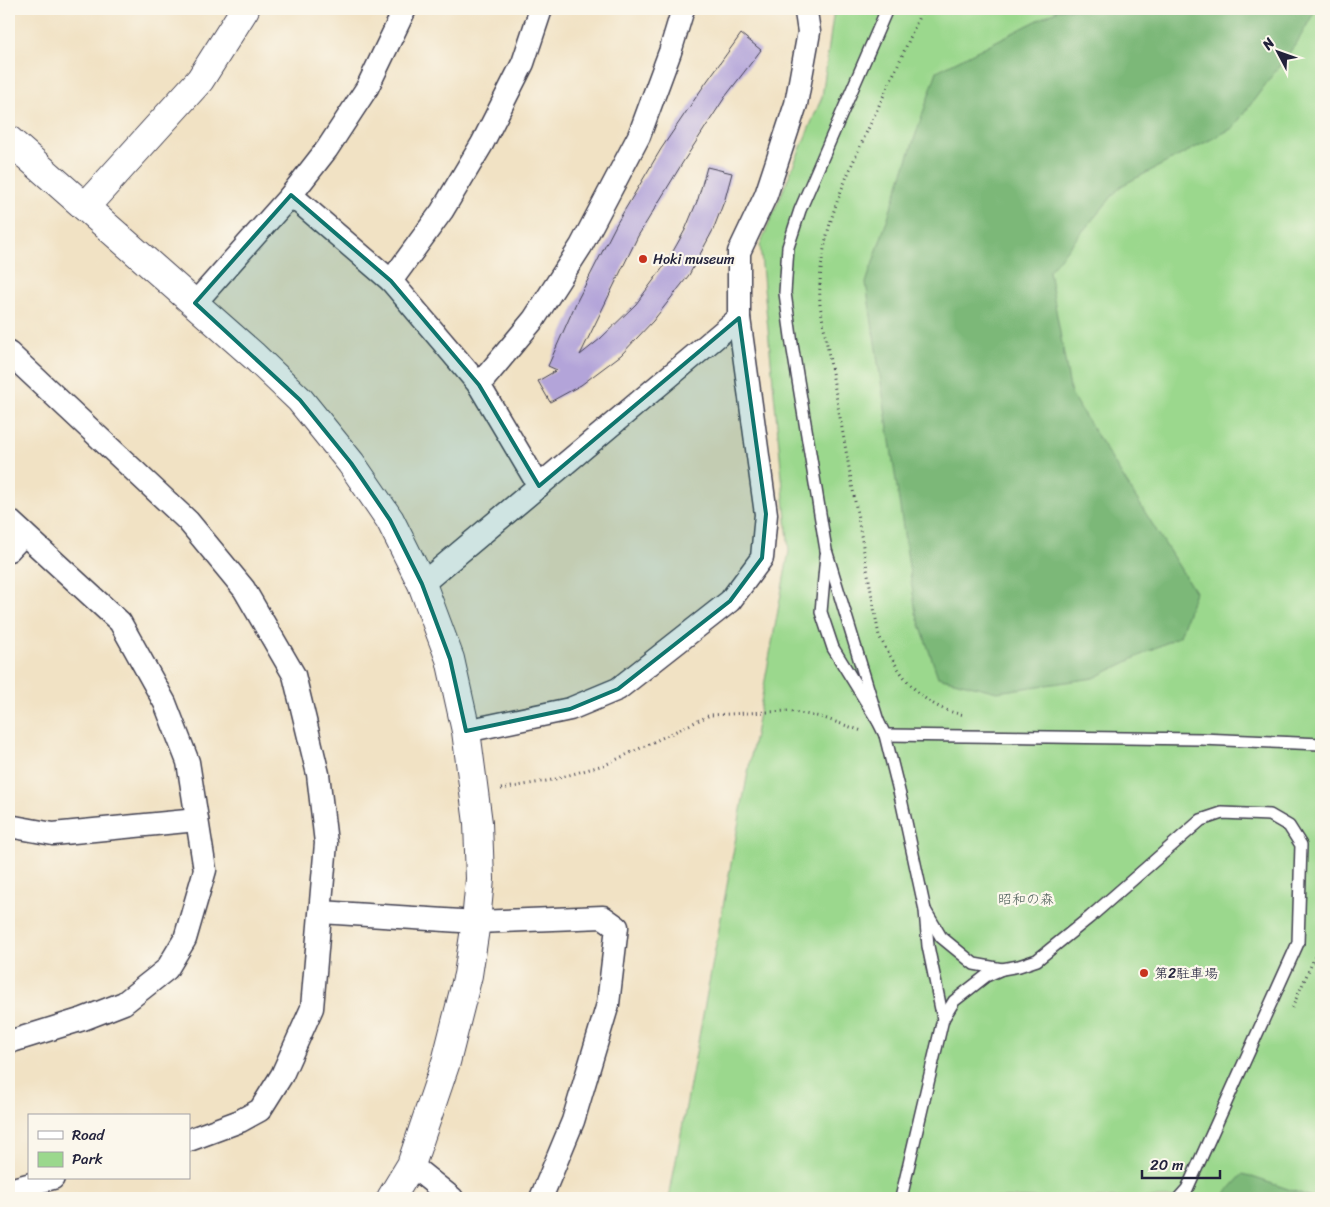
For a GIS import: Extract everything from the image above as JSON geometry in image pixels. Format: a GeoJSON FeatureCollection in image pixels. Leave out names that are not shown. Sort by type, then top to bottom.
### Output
{"type":"FeatureCollection","features":[{"type":"Feature","properties":{"kind":"street"},"geometry":{"type":"LineString","coordinates":[[85,207],[200,80],[245,9]]}},
{"type":"Feature","properties":{"kind":"street"},"geometry":{"type":"LineString","coordinates":[[194,303],[292,195],[327,150],[367,88],[405,9]]}},
{"type":"Feature","properties":{"kind":"street"},"geometry":{"type":"LineString","coordinates":[[392,282],[442,211],[482,144],[523,63],[541,9]]}},
{"type":"Feature","properties":{"kind":"street"},"geometry":{"type":"LineString","coordinates":[[479,385],[534,319],[581,246],[639,136],[670,52],[683,9]]}},
{"type":"Feature","properties":{"kind":"street"},"geometry":{"type":"LineString","coordinates":[[466,731],[570,709],[618,689],[730,601],[762,558],[766,514],[738,318],[739,252],[766,195],[796,104],[810,32],[804,9]]}},
{"type":"Feature","properties":{"kind":"street"},"geometry":{"type":"LineString","coordinates":[[9,140],[194,303],[300,400],[351,463],[390,520],[422,584],[450,659],[466,731],[478,823],[480,879],[476,922],[468,975],[446,1062],[411,1165],[391,1198]]}},
{"type":"Feature","properties":{"kind":"street"},"geometry":{"type":"LineString","coordinates":[[292,195],[392,282],[479,385],[538,486]]}},
{"type":"Feature","properties":{"kind":"street"},"geometry":{"type":"LineString","coordinates":[[422,584],[738,318]]}},
{"type":"Feature","properties":{"kind":"street"},"geometry":{"type":"LineString","coordinates":[[9,353],[188,521],[244,589],[294,675],[318,774],[326,843],[312,1008],[282,1075],[260,1110],[240,1121],[190,1140]]}},
{"type":"Feature","properties":{"kind":"street"},"geometry":{"type":"LineString","coordinates":[[9,1042],[82,1019],[124,1003],[166,969],[185,939],[206,870],[188,762],[166,703],[120,622],[14,535]]}},
{"type":"Feature","properties":{"kind":"street"},"geometry":{"type":"LineString","coordinates":[[9,826],[52,834],[197,820]]}},
{"type":"Feature","properties":{"kind":"street"},"geometry":{"type":"LineString","coordinates":[[321,912],[476,922],[603,917],[618,927],[608,1004],[573,1121],[541,1198]]}},
{"type":"Feature","properties":{"kind":"street"},"geometry":{"type":"LineString","coordinates":[[411,1165],[452,1198]]}},
{"type":"Feature","properties":{"kind":"street"},"geometry":{"type":"LineString","coordinates":[[9,1190],[46,1180]]}},
{"type":"Feature","properties":{"kind":"lane"},"geometry":{"type":"LineString","coordinates":[[878,721],[826,550],[785,293],[788,247],[800,210],[887,9]]}},
{"type":"Feature","properties":{"kind":"lane"},"geometry":{"type":"LineString","coordinates":[[826,550],[821,612],[833,648],[885,735],[925,910],[928,946],[943,1018]]}},
{"type":"Feature","properties":{"kind":"lane"},"geometry":{"type":"LineString","coordinates":[[885,735],[1200,739],[1321,744]]}},
{"type":"Feature","properties":{"kind":"lane"},"geometry":{"type":"LineString","coordinates":[[925,910],[941,937],[974,964],[1002,968],[1019,966],[1037,960],[1090,917],[1201,820],[1222,813],[1270,815],[1289,826],[1301,845],[1298,943],[1187,1189],[1179,1198]]}},
{"type":"Feature","properties":{"kind":"lane"},"geometry":{"type":"LineString","coordinates":[[901,1198],[943,1018],[954,1001],[986,976],[1002,968]]}},
{"type":"Feature","properties":{"kind":"path"},"geometry":{"type":"LineString","coordinates":[[922,9],[841,188],[823,252],[819,280],[820,305],[879,636],[897,670],[920,694],[942,709],[964,715],[974,715]]}},
{"type":"Feature","properties":{"kind":"path"},"geometry":{"type":"LineString","coordinates":[[474,794],[552,780],[608,764],[710,715],[788,711],[885,735]]}},
{"type":"Feature","properties":{"kind":"highlighted area"},"geometry":{"type":"Polygon","coordinates":[[[291,195],[391,281],[479,385],[539,486],[739,318],[766,514],[762,558],[730,601],[618,689],[570,709],[466,731],[450,659],[422,584],[390,520],[351,463],[300,400],[195,303],[291,195]]]}},
{"type":"Feature","properties":{"kind":"green space","name":"昭和の森"},"geometry":{"type":"Polygon","coordinates":[[[834,9],[1321,9],[1321,1198],[669,1198],[789,551],[760,245],[822,97],[834,9]]]}},
{"type":"Feature","properties":{"kind":"green space"},"geometry":{"type":"Polygon","coordinates":[[[1056,9],[1316,9],[1298,41],[1233,128],[1121,186],[1049,271],[1071,394],[1195,592],[1180,636],[1094,678],[997,692],[938,677],[916,613],[866,283],[937,71],[1056,11],[1056,9]]]}},
{"type":"Feature","properties":{"kind":"green space"},"geometry":{"type":"Polygon","coordinates":[[[1243,1174],[1315,1198],[1221,1198],[1243,1174]]]}},
{"type":"Feature","properties":{"kind":"building"},"geometry":{"type":"Polygon","coordinates":[[[741,34],[761,50],[725,97],[638,236],[580,355],[600,339],[636,304],[667,262],[685,230],[698,199],[707,167],[732,173],[725,199],[713,230],[689,275],[653,321],[621,355],[581,385],[550,402],[538,381],[557,370],[548,366],[576,303],[617,223],[661,149],[741,34]]]}},
{"type":"Feature","properties":{"kind":"place","name":"Hoki museum"},"geometry":{"type":"Point","coordinates":[643,259]}},
{"type":"Feature","properties":{"kind":"place","name":"第2駐車場"},"geometry":{"type":"Point","coordinates":[1144,973]}}]}
